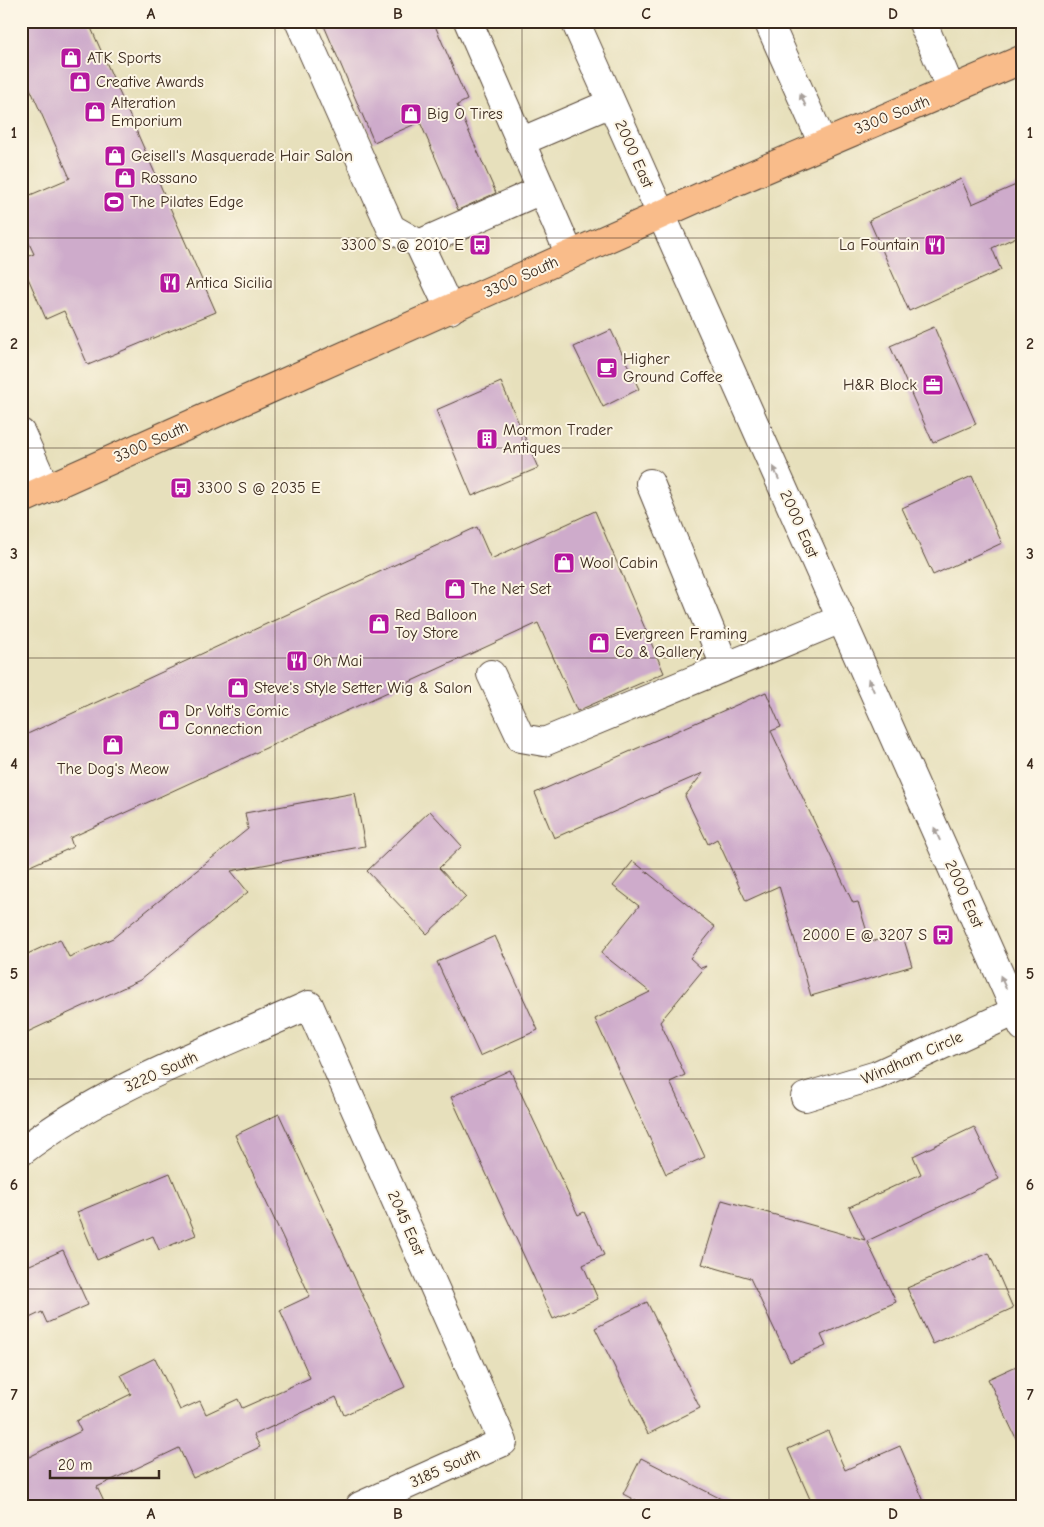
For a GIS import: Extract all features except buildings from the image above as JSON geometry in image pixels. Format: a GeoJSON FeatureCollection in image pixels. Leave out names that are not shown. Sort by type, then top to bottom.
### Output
{"type":"FeatureCollection","features":[{"type":"Feature","properties":{"kind":"main road","name":"3300 South"},"geometry":{"type":"LineString","coordinates":[[21,500],[570,255],[1023,59]]}},
{"type":"Feature","properties":{"kind":"street"},"geometry":{"type":"LineString","coordinates":[[299,21],[391,228],[419,244],[450,310]]}},
{"type":"Feature","properties":{"kind":"street"},"geometry":{"type":"LineString","coordinates":[[468,21],[570,255]]}},
{"type":"Feature","properties":{"kind":"street","name":"2000 East"},"geometry":{"type":"LineString","coordinates":[[575,21],[1019,1019]]}},
{"type":"Feature","properties":{"kind":"street"},"geometry":{"type":"LineString","coordinates":[[768,21],[823,144]]}},
{"type":"Feature","properties":{"kind":"street"},"geometry":{"type":"LineString","coordinates":[[922,21],[951,90]]}},
{"type":"Feature","properties":{"kind":"street"},"geometry":{"type":"LineString","coordinates":[[520,142],[611,103]]}},
{"type":"Feature","properties":{"kind":"street"},"geometry":{"type":"LineString","coordinates":[[419,244],[541,190]]}},
{"type":"Feature","properties":{"kind":"street"},"geometry":{"type":"LineString","coordinates":[[21,433],[46,489]]}},
{"type":"Feature","properties":{"kind":"street"},"geometry":{"type":"LineString","coordinates":[[650,483],[725,666]]}},
{"type":"Feature","properties":{"kind":"street"},"geometry":{"type":"LineString","coordinates":[[491,674],[521,738],[544,742],[725,666],[778,647],[841,619]]}},
{"type":"Feature","properties":{"kind":"street","name":"3220 South"},"geometry":{"type":"LineString","coordinates":[[21,1152],[52,1128],[102,1099],[309,1006]]}},
{"type":"Feature","properties":{"kind":"street","name":"2045 East"},"geometry":{"type":"LineString","coordinates":[[309,1006],[504,1442]]}},
{"type":"Feature","properties":{"kind":"street","name":"Windham Circle"},"geometry":{"type":"LineString","coordinates":[[805,1097],[877,1075],[1019,1019]]}},
{"type":"Feature","properties":{"kind":"street","name":"3185 South"},"geometry":{"type":"LineString","coordinates":[[360,1506],[504,1442]]}},
{"type":"Feature","properties":{"kind":"place","name":"ATK Sports"},"geometry":{"type":"Point","coordinates":[71,58]}},
{"type":"Feature","properties":{"kind":"place","name":"Creative Awards"},"geometry":{"type":"Point","coordinates":[80,82]}},
{"type":"Feature","properties":{"kind":"place","name":"Alteration Emporium"},"geometry":{"type":"Point","coordinates":[95,112]}},
{"type":"Feature","properties":{"kind":"place","name":"Big O Tires"},"geometry":{"type":"Point","coordinates":[411,114]}},
{"type":"Feature","properties":{"kind":"place","name":"Geisell's Masquerade Hair Salon"},"geometry":{"type":"Point","coordinates":[115,156]}},
{"type":"Feature","properties":{"kind":"place","name":"Rossano"},"geometry":{"type":"Point","coordinates":[125,178]}},
{"type":"Feature","properties":{"kind":"place","name":"The Pilates Edge"},"geometry":{"type":"Point","coordinates":[114,202]}},
{"type":"Feature","properties":{"kind":"place","name":"3300 S @ 2010 E"},"geometry":{"type":"Point","coordinates":[480,245]}},
{"type":"Feature","properties":{"kind":"place","name":"La Fountain"},"geometry":{"type":"Point","coordinates":[935,245]}},
{"type":"Feature","properties":{"kind":"place","name":"Antica Sicilia"},"geometry":{"type":"Point","coordinates":[170,283]}},
{"type":"Feature","properties":{"kind":"place","name":"Higher Ground Coffee"},"geometry":{"type":"Point","coordinates":[607,368]}},
{"type":"Feature","properties":{"kind":"place","name":"H&R Block"},"geometry":{"type":"Point","coordinates":[933,385]}},
{"type":"Feature","properties":{"kind":"place","name":"Mormon Trader Antiques"},"geometry":{"type":"Point","coordinates":[487,439]}},
{"type":"Feature","properties":{"kind":"place","name":"3300 S @ 2035 E"},"geometry":{"type":"Point","coordinates":[181,488]}},
{"type":"Feature","properties":{"kind":"place","name":"Wool Cabin"},"geometry":{"type":"Point","coordinates":[564,563]}},
{"type":"Feature","properties":{"kind":"place","name":"The Net Set"},"geometry":{"type":"Point","coordinates":[455,589]}},
{"type":"Feature","properties":{"kind":"place","name":"Red Balloon Toy Store"},"geometry":{"type":"Point","coordinates":[379,624]}},
{"type":"Feature","properties":{"kind":"place","name":"Evergreen Framing Co & Gallery"},"geometry":{"type":"Point","coordinates":[599,643]}},
{"type":"Feature","properties":{"kind":"place","name":"Oh Mai"},"geometry":{"type":"Point","coordinates":[297,661]}},
{"type":"Feature","properties":{"kind":"place","name":"Steve's Style Setter Wig & Salon"},"geometry":{"type":"Point","coordinates":[238,688]}},
{"type":"Feature","properties":{"kind":"place","name":"Dr Volt's Comic Connection"},"geometry":{"type":"Point","coordinates":[169,720]}},
{"type":"Feature","properties":{"kind":"place","name":"The Dog's Meow"},"geometry":{"type":"Point","coordinates":[113,745]}},
{"type":"Feature","properties":{"kind":"place","name":"2000 E @ 3207 S"},"geometry":{"type":"Point","coordinates":[943,935]}}]}
